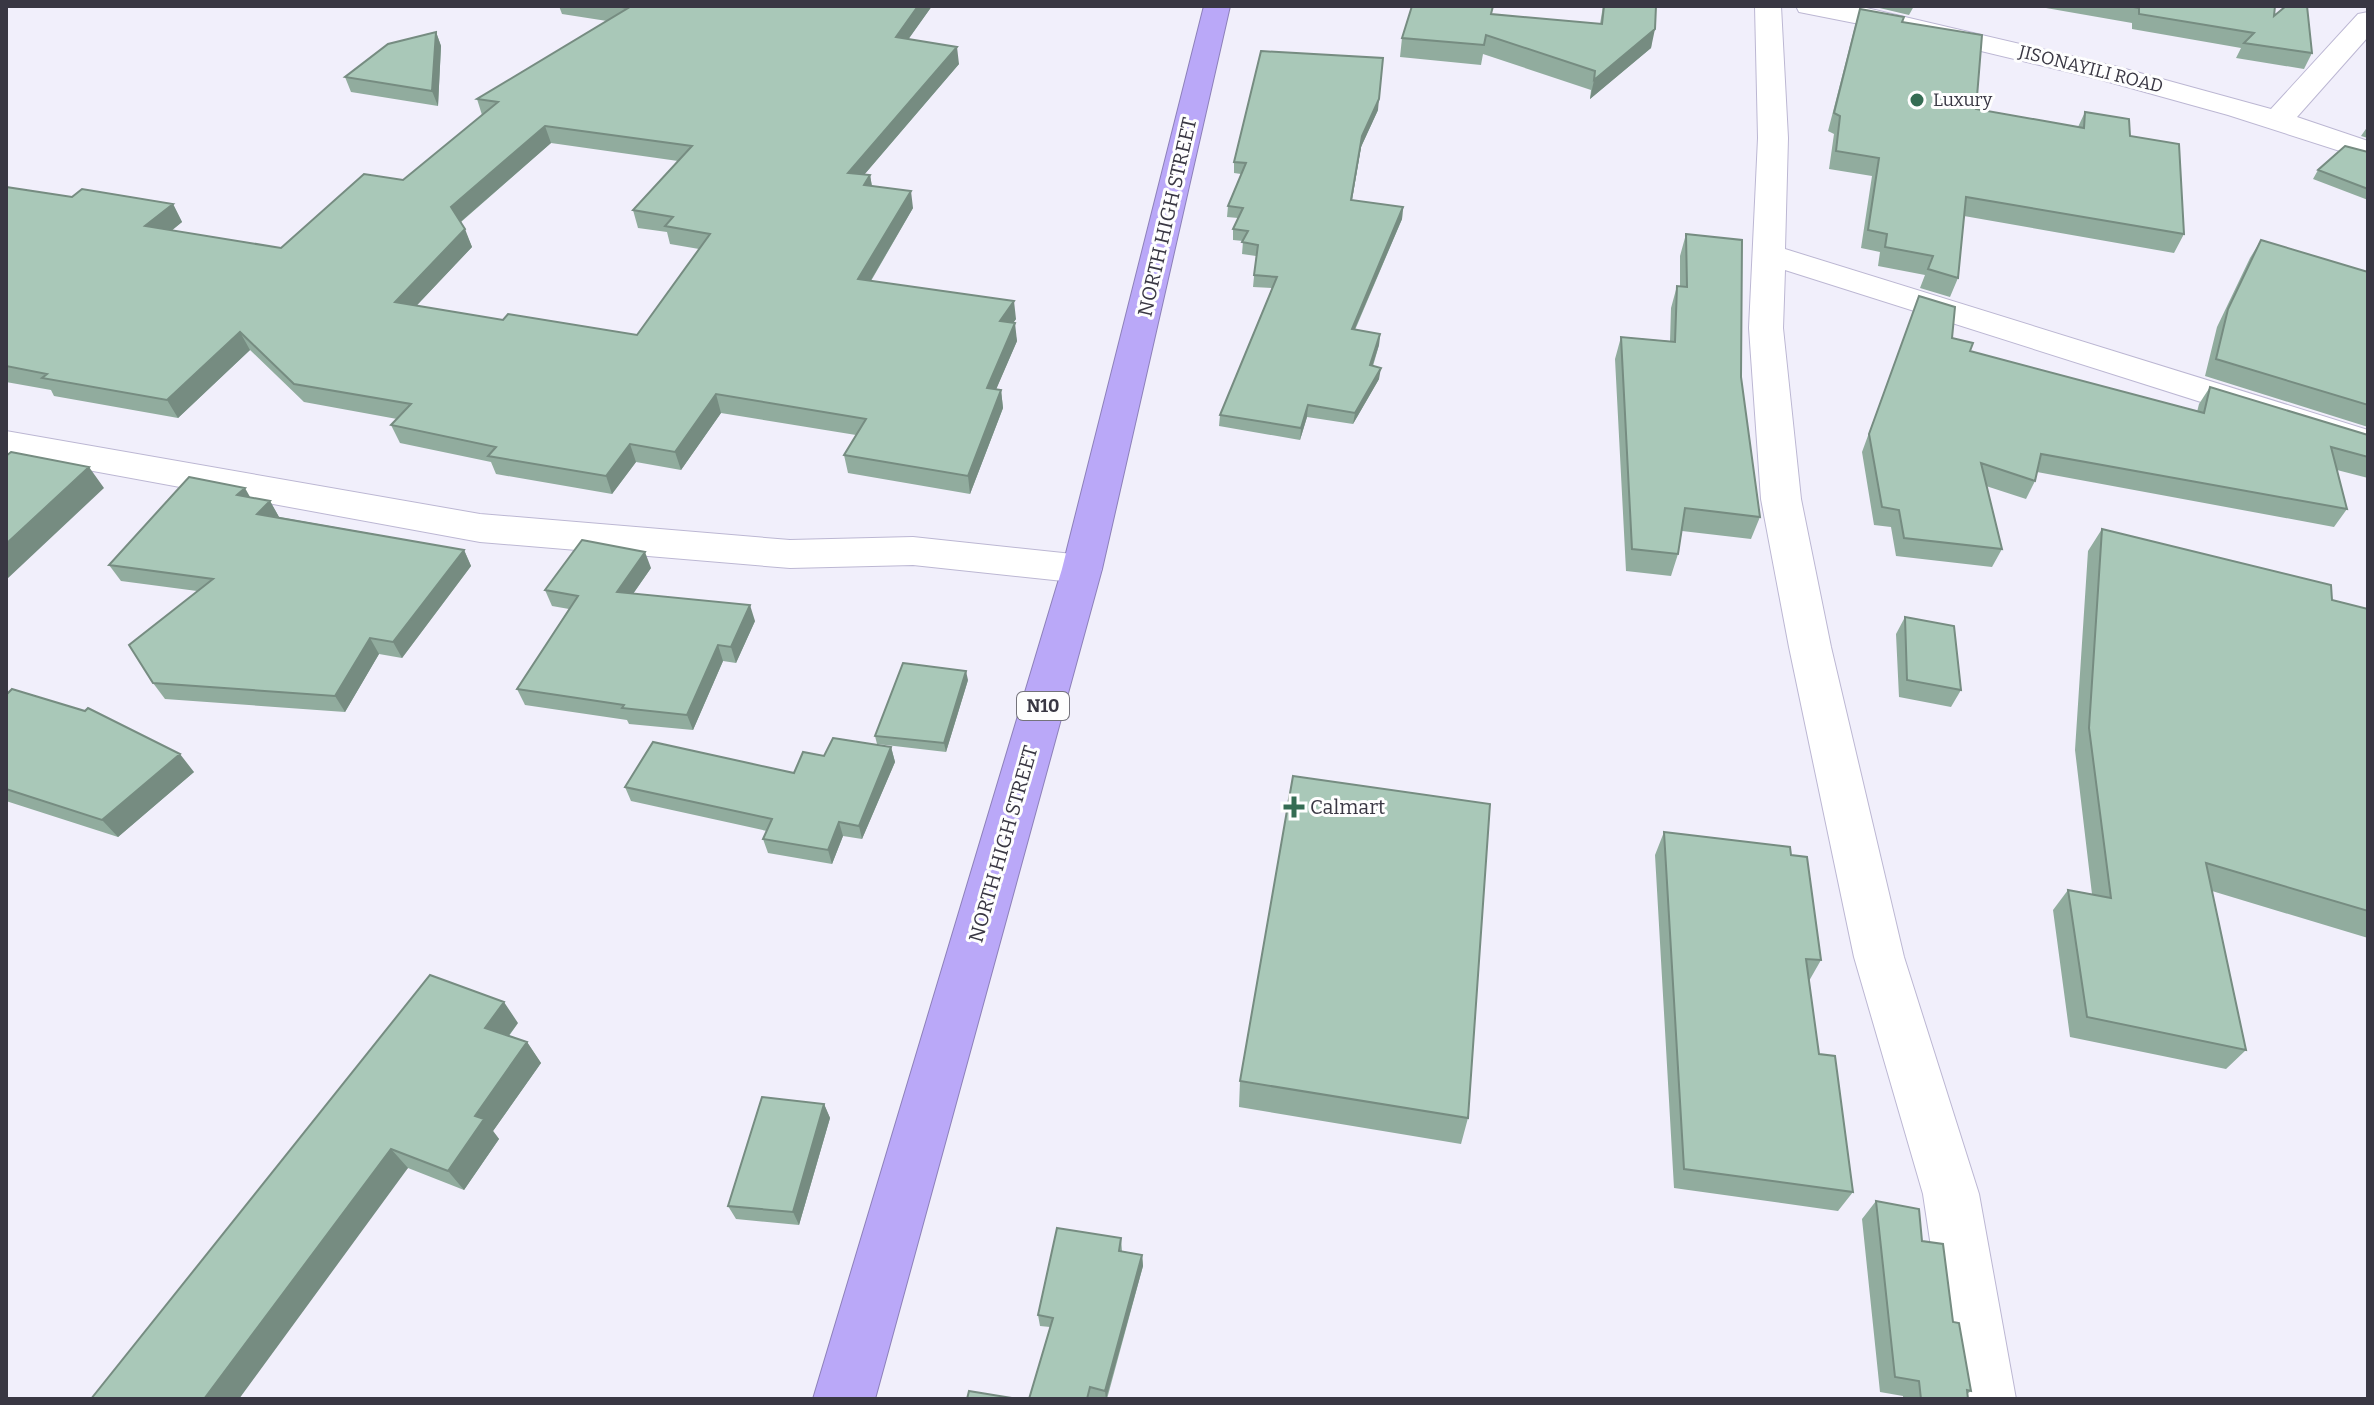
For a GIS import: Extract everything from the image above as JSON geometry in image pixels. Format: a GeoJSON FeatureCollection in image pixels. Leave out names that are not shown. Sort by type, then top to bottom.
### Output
{"type":"FeatureCollection","features":[{"type":"Feature","properties":{"kind":"highway","name":"NORTH HIGH STREET"},"geometry":{"type":"LineString","coordinates":[[844,1399],[1082,569],[1217,6]]}},
{"type":"Feature","properties":{"kind":"street"},"geometry":{"type":"LineString","coordinates":[[1768,6],[1773,138],[1766,328],[1781,499],[1810,647],[1879,957],[1951,1194],[1985,1399]]}},
{"type":"Feature","properties":{"kind":"street","name":"JISONAYILI ROAD"},"geometry":{"type":"LineString","coordinates":[[1809,6],[1846,8],[2119,74],[2279,119],[2368,151]]}},
{"type":"Feature","properties":{"kind":"street"},"geometry":{"type":"LineString","coordinates":[[2279,119],[2368,20]]}},
{"type":"Feature","properties":{"kind":"street"},"geometry":{"type":"LineString","coordinates":[[1770,255],[2122,363],[2368,443]]}},
{"type":"Feature","properties":{"kind":"street"},"geometry":{"type":"LineString","coordinates":[[6,443],[480,528],[790,554],[913,551],[1082,569]]}},
{"type":"Feature","properties":{"kind":"building"},"geometry":{"type":"Polygon","coordinates":[[[615,6],[918,6],[896,37],[957,47],[848,173],[870,175],[864,185],[911,191],[858,279],[1014,301],[1000,321],[1015,323],[987,388],[1001,390],[968,476],[844,455],[866,419],[716,394],[675,452],[630,444],[606,476],[488,456],[496,447],[391,425],[411,404],[294,384],[240,332],[167,400],[42,378],[47,374],[6,366],[6,187],[72,197],[82,189],[173,204],[145,226],[281,248],[364,174],[403,180],[498,102],[477,99],[628,8],[615,6]],[[545,126],[451,207],[465,229],[395,302],[503,320],[508,314],[637,335],[710,234],[665,226],[673,217],[633,210],[692,146],[545,126]]]}},
{"type":"Feature","properties":{"kind":"building"},"geometry":{"type":"Polygon","coordinates":[[[1412,6],[1493,6],[1491,14],[1602,24],[1604,6],[1656,6],[1655,29],[1594,80],[1595,71],[1486,35],[1484,45],[1402,38],[1412,6]]]}},
{"type":"Feature","properties":{"kind":"building"},"geometry":{"type":"Polygon","coordinates":[[[2128,6],[2275,6],[2274,16],[2286,6],[2307,6],[2312,53],[2244,43],[2254,33],[2139,14],[2139,8],[2128,6]]]}},
{"type":"Feature","properties":{"kind":"building"},"geometry":{"type":"Polygon","coordinates":[[[1860,9],[1904,17],[1902,22],[1982,35],[1976,109],[2084,128],[2085,112],[2129,119],[2130,136],[2179,144],[2184,234],[1966,197],[1958,278],[1928,269],[1933,256],[1885,247],[1887,234],[1868,230],[1879,158],[1836,151],[1840,116],[1834,113],[1860,9]]]}},
{"type":"Feature","properties":{"kind":"building"},"geometry":{"type":"Polygon","coordinates":[[[436,32],[432,91],[345,77],[388,44],[436,32]]]}},
{"type":"Feature","properties":{"kind":"building"},"geometry":{"type":"Polygon","coordinates":[[[1261,51],[1383,58],[1379,99],[1362,136],[1351,200],[1403,207],[1352,329],[1380,334],[1370,365],[1381,368],[1355,413],[1308,405],[1301,428],[1220,415],[1277,277],[1254,275],[1258,245],[1242,242],[1248,231],[1233,229],[1243,208],[1228,206],[1246,163],[1234,162],[1261,51]]]}},
{"type":"Feature","properties":{"kind":"building"},"geometry":{"type":"Polygon","coordinates":[[[2345,146],[2368,152],[2368,189],[2318,170],[2345,146]]]}},
{"type":"Feature","properties":{"kind":"building"},"geometry":{"type":"Polygon","coordinates":[[[1686,234],[1742,240],[1741,377],[1760,517],[1685,508],[1678,554],[1632,549],[1621,337],[1675,342],[1677,286],[1687,287],[1686,234]]]}},
{"type":"Feature","properties":{"kind":"building"},"geometry":{"type":"Polygon","coordinates":[[[2261,240],[2368,272],[2368,405],[2216,359],[2228,309],[2261,240]]]}},
{"type":"Feature","properties":{"kind":"building"},"geometry":{"type":"Polygon","coordinates":[[[1919,296],[1955,307],[1952,338],[1973,343],[1970,351],[2204,413],[2210,387],[2368,435],[2368,457],[2331,447],[2347,509],[2041,454],[2035,481],[1981,463],[2002,549],[1904,538],[1899,510],[1882,507],[1869,434],[1919,296]]]}},
{"type":"Feature","properties":{"kind":"building"},"geometry":{"type":"Polygon","coordinates":[[[11,452],[89,467],[6,544],[6,456],[11,452]]]}},
{"type":"Feature","properties":{"kind":"building"},"geometry":{"type":"Polygon","coordinates":[[[189,477],[245,488],[237,495],[270,501],[257,514],[464,550],[393,642],[370,638],[335,696],[153,683],[129,645],[213,579],[109,565],[189,477]]]}},
{"type":"Feature","properties":{"kind":"building"},"geometry":{"type":"Polygon","coordinates":[[[2102,529],[2331,585],[2332,600],[2368,609],[2368,911],[2206,863],[2246,1050],[2087,1017],[2068,890],[2111,898],[2089,728],[2102,529]]]}},
{"type":"Feature","properties":{"kind":"building"},"geometry":{"type":"Polygon","coordinates":[[[582,540],[645,552],[617,592],[750,605],[731,647],[718,645],[687,715],[622,708],[624,705],[517,689],[578,596],[545,590],[582,540]]]}},
{"type":"Feature","properties":{"kind":"building"},"geometry":{"type":"Polygon","coordinates":[[[1905,617],[1954,626],[1961,690],[1907,680],[1905,617]]]}},
{"type":"Feature","properties":{"kind":"building"},"geometry":{"type":"Polygon","coordinates":[[[903,663],[966,671],[944,743],[875,736],[903,663]]]}},
{"type":"Feature","properties":{"kind":"building"},"geometry":{"type":"Polygon","coordinates":[[[12,689],[85,711],[88,708],[180,754],[102,820],[6,789],[6,695],[12,689]]]}},
{"type":"Feature","properties":{"kind":"building"},"geometry":{"type":"Polygon","coordinates":[[[833,738],[891,747],[859,826],[839,822],[828,850],[763,839],[772,819],[625,787],[653,742],[794,773],[803,752],[824,756],[833,738]]]}},
{"type":"Feature","properties":{"kind":"building"},"geometry":{"type":"Polygon","coordinates":[[[1293,776],[1490,804],[1468,1118],[1240,1081],[1293,776]]]}},
{"type":"Feature","properties":{"kind":"building"},"geometry":{"type":"Polygon","coordinates":[[[1664,832],[1790,847],[1791,855],[1807,857],[1821,960],[1806,959],[1819,1054],[1835,1056],[1853,1192],[1684,1169],[1664,832]]]}},
{"type":"Feature","properties":{"kind":"building"},"geometry":{"type":"Polygon","coordinates":[[[430,975],[504,1002],[485,1028],[527,1042],[475,1116],[484,1119],[448,1171],[391,1149],[204,1399],[91,1399],[430,975]]]}},
{"type":"Feature","properties":{"kind":"building"},"geometry":{"type":"Polygon","coordinates":[[[762,1097],[824,1104],[793,1212],[728,1206],[762,1097]]]}},
{"type":"Feature","properties":{"kind":"building"},"geometry":{"type":"Polygon","coordinates":[[[1876,1201],[1919,1209],[1922,1241],[1943,1244],[1953,1322],[1959,1323],[1971,1391],[1967,1390],[1968,1399],[1921,1399],[1919,1381],[1895,1377],[1876,1201]]]}},
{"type":"Feature","properties":{"kind":"building"},"geometry":{"type":"Polygon","coordinates":[[[1057,1228],[1121,1238],[1119,1251],[1142,1255],[1105,1391],[1090,1387],[1087,1399],[1029,1399],[1053,1318],[1038,1315],[1057,1228]]]}},
{"type":"Feature","properties":{"kind":"building"},"geometry":{"type":"Polygon","coordinates":[[[969,1391],[1018,1399],[967,1399],[969,1391]]]}},
{"type":"Feature","properties":{"kind":"place","name":"Luxury"},"geometry":{"type":"Point","coordinates":[1917,100]}},
{"type":"Feature","properties":{"kind":"place","name":"Calmart"},"geometry":{"type":"Point","coordinates":[1294,807]}}]}
